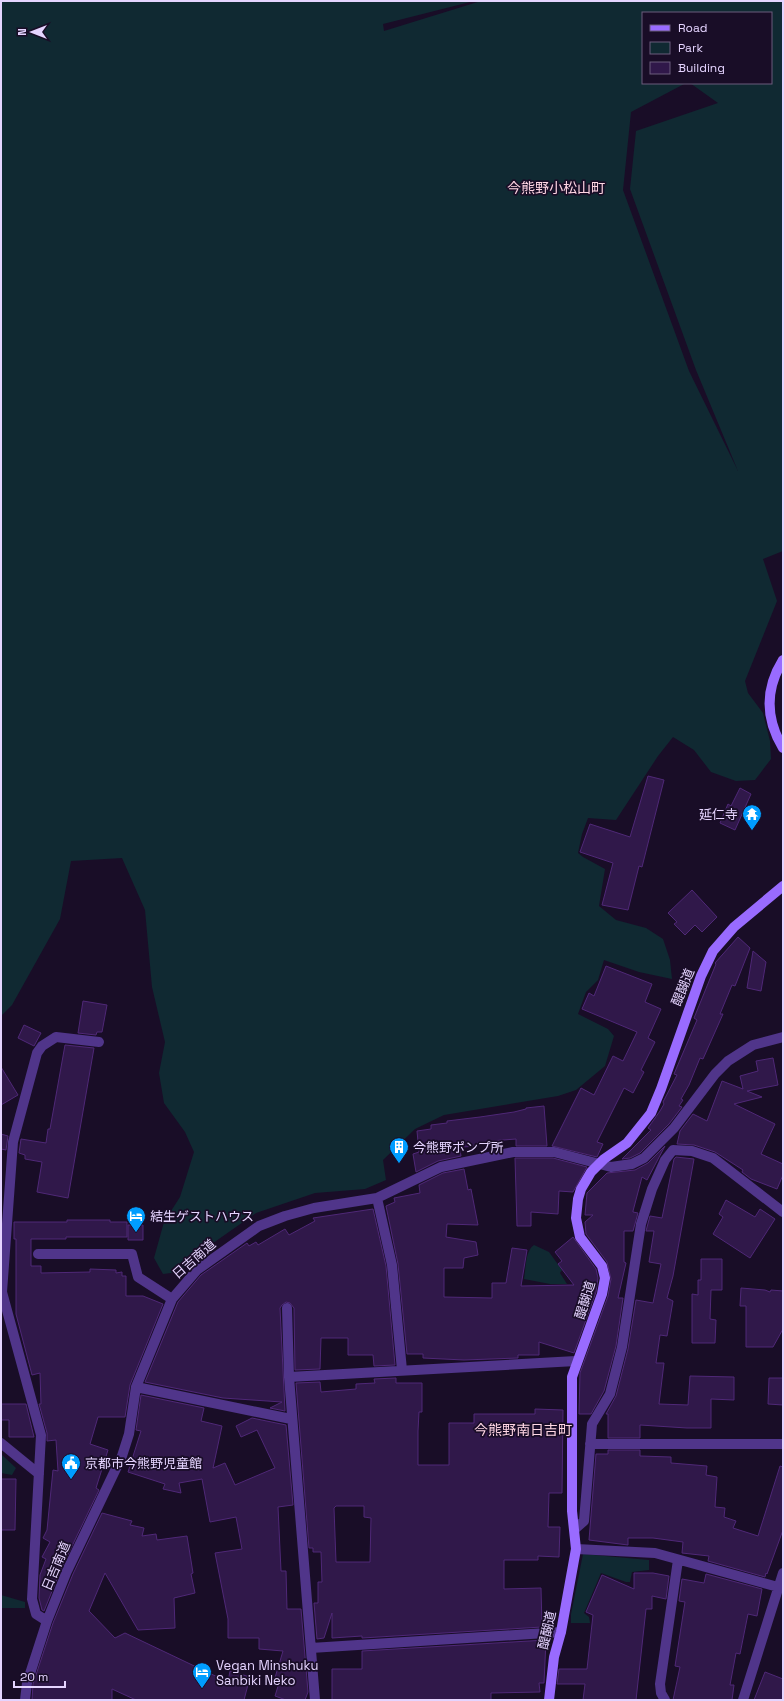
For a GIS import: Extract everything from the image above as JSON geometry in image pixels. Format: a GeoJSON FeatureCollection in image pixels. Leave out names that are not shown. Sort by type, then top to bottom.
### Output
{"type":"FeatureCollection","features":[{"type":"Feature","properties":{"kind":"main road"},"geometry":{"type":"LineString","coordinates":[[783,660],[774,674],[770,686],[769,700],[773,727],[783,748]]}},
{"type":"Feature","properties":{"kind":"main road","name":"醍醐道"},"geometry":{"type":"LineString","coordinates":[[549,1700],[552,1670],[576,1549],[576,1528],[572,1511],[572,1377],[576,1362],[592,1324],[605,1284],[605,1272],[602,1266],[580,1237],[576,1218],[576,1208],[581,1189],[591,1172],[627,1143],[651,1113],[661,1089],[698,982],[713,951],[734,927],[783,886]]}},
{"type":"Feature","properties":{"kind":"street"},"geometry":{"type":"LineString","coordinates":[[47,1621],[36,1614],[32,1599],[41,1435],[2,1292],[13,1142],[37,1054],[42,1046],[56,1037],[99,1042]]}},
{"type":"Feature","properties":{"kind":"street","name":"日吉南道"},"geometry":{"type":"LineString","coordinates":[[25,1700],[27,1683],[47,1621],[79,1545],[122,1456],[129,1434],[136,1387],[172,1299],[186,1280],[197,1270],[254,1229],[285,1216],[314,1208],[377,1198],[441,1167],[513,1152],[554,1152],[598,1165],[618,1167],[632,1164],[644,1158],[674,1128],[715,1074],[728,1061],[753,1045],[783,1037]]}},
{"type":"Feature","properties":{"kind":"street"},"geometry":{"type":"LineString","coordinates":[[576,1528],[584,1521],[592,1424],[610,1394],[622,1347],[642,1224],[652,1189],[665,1160],[673,1150],[692,1151],[713,1158],[783,1212]]}},
{"type":"Feature","properties":{"kind":"street"},"geometry":{"type":"LineString","coordinates":[[377,1198],[392,1265],[402,1370]]}},
{"type":"Feature","properties":{"kind":"street"},"geometry":{"type":"LineString","coordinates":[[38,1254],[132,1254],[138,1277],[172,1299]]}},
{"type":"Feature","properties":{"kind":"street"},"geometry":{"type":"LineString","coordinates":[[287,1308],[291,1419],[315,1700]]}},
{"type":"Feature","properties":{"kind":"street"},"geometry":{"type":"LineString","coordinates":[[289,1377],[576,1362]]}},
{"type":"Feature","properties":{"kind":"street"},"geometry":{"type":"LineString","coordinates":[[136,1387],[291,1419]]}},
{"type":"Feature","properties":{"kind":"street"},"geometry":{"type":"LineString","coordinates":[[1,1443],[39,1474]]}},
{"type":"Feature","properties":{"kind":"street"},"geometry":{"type":"LineString","coordinates":[[590,1444],[783,1444]]}},
{"type":"Feature","properties":{"kind":"street"},"geometry":{"type":"LineString","coordinates":[[576,1549],[655,1553],[778,1587]]}},
{"type":"Feature","properties":{"kind":"street"},"geometry":{"type":"LineString","coordinates":[[665,1700],[661,1693],[660,1684],[678,1560]]}},
{"type":"Feature","properties":{"kind":"street"},"geometry":{"type":"LineString","coordinates":[[743,1700],[783,1573]]}},
{"type":"Feature","properties":{"kind":"street"},"geometry":{"type":"LineString","coordinates":[[311,1648],[560,1632]]}},
{"type":"Feature","properties":{"kind":"green space"},"geometry":{"type":"Polygon","coordinates":[[[1,1],[474,1],[383,24],[384,31],[481,1],[783,1],[783,551],[763,559],[777,601],[745,681],[748,693],[763,713],[770,741],[771,759],[755,780],[736,781],[711,772],[694,750],[673,737],[658,756],[616,820],[588,818],[582,834],[578,853],[605,869],[599,906],[616,920],[646,928],[663,939],[670,960],[672,979],[639,972],[604,960],[598,980],[586,992],[578,1014],[608,1029],[614,1036],[605,1066],[576,1090],[558,1096],[444,1115],[415,1129],[383,1160],[386,1180],[365,1189],[315,1193],[256,1213],[206,1248],[179,1272],[163,1274],[154,1258],[164,1222],[180,1197],[194,1152],[185,1132],[164,1103],[159,1073],[165,1042],[152,987],[145,910],[122,858],[71,861],[60,919],[12,1005],[1,1016],[1,1]],[[642,12],[642,84],[684,84],[631,112],[623,190],[689,371],[738,471],[696,370],[630,189],[636,131],[718,103],[691,84],[772,84],[772,12],[642,12]]]}},
{"type":"Feature","properties":{"kind":"green space"},"geometry":{"type":"Polygon","coordinates":[[[534,1245],[549,1252],[562,1270],[560,1273],[567,1284],[550,1284],[524,1279],[527,1256],[534,1245]]]}},
{"type":"Feature","properties":{"kind":"green space"},"geometry":{"type":"Polygon","coordinates":[[[1,1454],[16,1468],[12,1475],[1,1473],[1,1454]]]}},
{"type":"Feature","properties":{"kind":"green space"},"geometry":{"type":"Polygon","coordinates":[[[583,1554],[649,1560],[649,1570],[632,1572],[630,1582],[601,1573],[584,1613],[589,1617],[590,1623],[571,1623],[571,1614],[583,1554]]]}},
{"type":"Feature","properties":{"kind":"green space"},"geometry":{"type":"Polygon","coordinates":[[[1,1595],[25,1602],[25,1608],[1,1608],[1,1595]]]}},
{"type":"Feature","properties":{"kind":"building"},"geometry":{"type":"Polygon","coordinates":[[[648,776],[664,780],[642,867],[639,866],[628,910],[602,905],[613,863],[580,852],[590,824],[630,837],[648,776]]]}},
{"type":"Feature","properties":{"kind":"building"},"geometry":{"type":"Polygon","coordinates":[[[740,788],[751,794],[735,830],[720,823],[728,804],[731,806],[740,788]]]}},
{"type":"Feature","properties":{"kind":"building"},"geometry":{"type":"Polygon","coordinates":[[[692,890],[717,917],[702,932],[695,925],[685,935],[674,924],[677,922],[668,913],[692,890]]]}},
{"type":"Feature","properties":{"kind":"building"},"geometry":{"type":"Polygon","coordinates":[[[738,937],[750,948],[735,986],[732,985],[720,1014],[723,1014],[703,1059],[700,1058],[689,1085],[681,1099],[683,1100],[679,1106],[682,1107],[669,1124],[640,1153],[630,1158],[622,1159],[651,1130],[648,1128],[664,1104],[663,1102],[677,1075],[674,1074],[697,1020],[694,1018],[716,964],[715,963],[738,937]]]}},
{"type":"Feature","properties":{"kind":"building"},"geometry":{"type":"Polygon","coordinates":[[[753,951],[766,962],[761,991],[747,988],[753,951]]]}},
{"type":"Feature","properties":{"kind":"building"},"geometry":{"type":"Polygon","coordinates":[[[606,966],[652,984],[645,1002],[661,1009],[648,1038],[655,1042],[641,1070],[644,1072],[633,1093],[624,1088],[597,1142],[603,1144],[597,1157],[552,1146],[581,1088],[594,1095],[613,1056],[623,1061],[637,1032],[582,1009],[589,993],[594,996],[606,966]]]}},
{"type":"Feature","properties":{"kind":"building"},"geometry":{"type":"Polygon","coordinates":[[[83,1001],[107,1005],[102,1032],[97,1032],[96,1035],[78,1033],[83,1001]]]}},
{"type":"Feature","properties":{"kind":"building"},"geometry":{"type":"Polygon","coordinates":[[[24,1025],[41,1033],[34,1046],[18,1038],[24,1025]]]}},
{"type":"Feature","properties":{"kind":"building"},"geometry":{"type":"Polygon","coordinates":[[[65,1045],[94,1048],[68,1198],[37,1192],[42,1162],[25,1159],[25,1155],[19,1153],[21,1139],[46,1143],[48,1129],[50,1129],[65,1045]]]}},
{"type":"Feature","properties":{"kind":"building"},"geometry":{"type":"Polygon","coordinates":[[[773,1058],[778,1085],[747,1091],[762,1097],[734,1104],[775,1124],[761,1154],[783,1164],[783,1175],[777,1189],[751,1179],[742,1172],[743,1170],[715,1152],[694,1145],[677,1144],[680,1131],[693,1114],[707,1121],[722,1081],[743,1089],[740,1076],[758,1071],[756,1061],[773,1058]]]}},
{"type":"Feature","properties":{"kind":"building"},"geometry":{"type":"Polygon","coordinates":[[[1,1067],[18,1095],[1,1105],[1,1067]]]}},
{"type":"Feature","properties":{"kind":"building"},"geometry":{"type":"Polygon","coordinates":[[[544,1106],[547,1146],[516,1146],[516,1139],[478,1142],[478,1146],[462,1147],[462,1150],[460,1150],[461,1156],[438,1161],[416,1172],[413,1154],[419,1152],[417,1131],[431,1129],[431,1125],[447,1123],[447,1121],[514,1112],[526,1108],[544,1106]]]}},
{"type":"Feature","properties":{"kind":"building"},"geometry":{"type":"Polygon","coordinates":[[[1,1134],[8,1136],[6,1150],[1,1149],[1,1134]]]}},
{"type":"Feature","properties":{"kind":"building"},"geometry":{"type":"Polygon","coordinates":[[[665,1146],[647,1180],[642,1177],[633,1211],[638,1213],[633,1231],[624,1231],[624,1262],[626,1263],[618,1298],[623,1298],[616,1346],[604,1391],[591,1414],[579,1414],[580,1373],[608,1296],[611,1279],[607,1262],[586,1234],[585,1222],[593,1215],[585,1215],[587,1193],[607,1173],[635,1170],[648,1163],[665,1146]]]}},
{"type":"Feature","properties":{"kind":"building"},"geometry":{"type":"Polygon","coordinates":[[[676,1157],[694,1159],[673,1276],[667,1298],[673,1301],[667,1336],[660,1335],[656,1363],[664,1363],[659,1404],[688,1405],[690,1376],[734,1377],[734,1400],[711,1399],[711,1428],[640,1425],[640,1438],[608,1438],[608,1414],[606,1414],[616,1396],[628,1349],[636,1300],[653,1303],[661,1264],[649,1262],[654,1231],[646,1231],[650,1216],[662,1218],[674,1159],[676,1157]]]}},
{"type":"Feature","properties":{"kind":"building"},"geometry":{"type":"Polygon","coordinates":[[[515,1158],[553,1158],[587,1167],[573,1192],[559,1191],[558,1214],[531,1212],[531,1226],[517,1226],[515,1158]]]}},
{"type":"Feature","properties":{"kind":"building"},"geometry":{"type":"Polygon","coordinates":[[[464,1169],[468,1190],[471,1189],[478,1225],[447,1224],[446,1237],[476,1242],[478,1255],[464,1258],[463,1268],[444,1268],[444,1297],[492,1298],[492,1283],[506,1283],[512,1248],[527,1250],[521,1286],[574,1285],[558,1264],[562,1261],[555,1252],[573,1237],[596,1269],[598,1278],[596,1292],[574,1353],[539,1342],[539,1355],[518,1355],[518,1358],[464,1360],[423,1358],[423,1354],[407,1354],[398,1264],[386,1206],[395,1202],[394,1198],[420,1193],[419,1185],[443,1173],[464,1169]]]}},
{"type":"Feature","properties":{"kind":"building"},"geometry":{"type":"Polygon","coordinates":[[[726,1200],[755,1217],[760,1209],[775,1219],[750,1258],[713,1234],[723,1217],[719,1214],[726,1200]]]}},
{"type":"Feature","properties":{"kind":"building"},"geometry":{"type":"Polygon","coordinates":[[[373,1209],[386,1266],[395,1365],[374,1366],[373,1355],[348,1355],[348,1338],[321,1338],[320,1369],[295,1370],[294,1308],[290,1303],[286,1302],[280,1308],[285,1411],[270,1408],[282,1402],[223,1398],[145,1382],[178,1302],[201,1275],[247,1243],[249,1246],[256,1242],[258,1245],[285,1229],[289,1235],[315,1221],[313,1218],[373,1209]]]}},
{"type":"Feature","properties":{"kind":"building"},"geometry":{"type":"Polygon","coordinates":[[[67,1220],[110,1220],[110,1222],[127,1222],[127,1237],[66,1237],[66,1239],[31,1239],[31,1266],[41,1266],[41,1273],[90,1272],[90,1269],[116,1270],[116,1273],[122,1272],[122,1276],[126,1276],[126,1296],[143,1296],[163,1304],[130,1385],[125,1417],[98,1417],[90,1444],[108,1450],[96,1488],[99,1490],[61,1569],[44,1611],[42,1610],[39,1598],[40,1575],[46,1559],[42,1557],[50,1542],[43,1538],[47,1530],[53,1470],[58,1471],[56,1440],[47,1441],[47,1433],[39,1404],[41,1404],[40,1373],[32,1375],[16,1314],[16,1239],[14,1239],[14,1222],[67,1222],[67,1220]]]}},
{"type":"Feature","properties":{"kind":"building"},"geometry":{"type":"Polygon","coordinates":[[[128,1225],[143,1225],[143,1240],[128,1240],[128,1225]]]}},
{"type":"Feature","properties":{"kind":"building"},"geometry":{"type":"Polygon","coordinates":[[[701,1259],[722,1259],[722,1290],[711,1290],[710,1319],[716,1320],[715,1343],[692,1343],[692,1294],[698,1295],[698,1280],[701,1280],[701,1259]]]}},
{"type":"Feature","properties":{"kind":"building"},"geometry":{"type":"Polygon","coordinates":[[[741,1288],[765,1290],[770,1292],[771,1290],[783,1291],[783,1329],[773,1347],[746,1347],[746,1306],[740,1306],[741,1288]]]}},
{"type":"Feature","properties":{"kind":"building"},"geometry":{"type":"Polygon","coordinates":[[[396,1378],[396,1383],[422,1383],[422,1412],[419,1412],[418,1431],[418,1465],[449,1465],[449,1423],[474,1423],[474,1414],[535,1414],[535,1409],[563,1410],[562,1493],[549,1493],[548,1527],[560,1527],[559,1557],[538,1556],[538,1560],[504,1560],[504,1589],[541,1588],[542,1627],[362,1638],[362,1636],[332,1638],[332,1613],[324,1638],[317,1639],[314,1603],[318,1603],[318,1582],[322,1582],[321,1552],[313,1552],[313,1548],[309,1548],[296,1383],[320,1382],[321,1392],[356,1389],[356,1384],[375,1383],[374,1379],[396,1378]],[[336,1506],[334,1508],[336,1562],[370,1562],[371,1518],[364,1517],[364,1506],[336,1506]]]}},
{"type":"Feature","properties":{"kind":"building"},"geometry":{"type":"Polygon","coordinates":[[[769,1378],[783,1378],[783,1405],[768,1404],[769,1378]]]}},
{"type":"Feature","properties":{"kind":"building"},"geometry":{"type":"Polygon","coordinates":[[[141,1395],[204,1408],[201,1421],[222,1426],[213,1468],[225,1463],[235,1485],[275,1468],[257,1430],[241,1437],[236,1426],[252,1418],[286,1425],[293,1505],[278,1507],[281,1571],[286,1571],[287,1609],[301,1609],[308,1692],[305,1700],[286,1700],[275,1696],[279,1683],[274,1681],[283,1651],[259,1649],[259,1638],[228,1638],[228,1619],[215,1553],[242,1549],[236,1517],[210,1522],[202,1479],[179,1483],[181,1493],[163,1489],[165,1484],[128,1472],[141,1431],[136,1430],[141,1395]]]}},
{"type":"Feature","properties":{"kind":"building"},"geometry":{"type":"Polygon","coordinates":[[[1,1404],[26,1404],[34,1437],[9,1437],[9,1420],[1,1420],[1,1404]]]}},
{"type":"Feature","properties":{"kind":"building"},"geometry":{"type":"Polygon","coordinates":[[[608,1450],[640,1450],[640,1456],[671,1457],[671,1463],[707,1466],[706,1475],[717,1477],[715,1507],[725,1508],[724,1517],[736,1521],[733,1528],[758,1536],[780,1466],[783,1467],[783,1530],[765,1577],[708,1561],[709,1556],[682,1553],[683,1542],[653,1538],[628,1538],[628,1545],[589,1540],[596,1454],[608,1454],[608,1450]]]}},
{"type":"Feature","properties":{"kind":"building"},"geometry":{"type":"Polygon","coordinates":[[[1,1479],[16,1479],[15,1530],[1,1530],[1,1479]]]}},
{"type":"Feature","properties":{"kind":"building"},"geometry":{"type":"Polygon","coordinates":[[[102,1513],[132,1521],[130,1525],[144,1528],[142,1536],[156,1534],[157,1540],[187,1536],[193,1573],[191,1574],[195,1593],[174,1598],[175,1628],[138,1630],[105,1573],[89,1611],[115,1638],[125,1633],[228,1682],[230,1671],[250,1677],[244,1700],[136,1700],[112,1689],[112,1700],[32,1700],[33,1684],[53,1623],[73,1574],[102,1513]]]}},
{"type":"Feature","properties":{"kind":"building"},"geometry":{"type":"Polygon","coordinates":[[[634,1573],[653,1573],[669,1576],[666,1599],[652,1596],[652,1609],[646,1609],[636,1700],[583,1700],[585,1684],[557,1684],[559,1669],[587,1669],[593,1615],[586,1612],[602,1575],[634,1589],[634,1573]]]}},
{"type":"Feature","properties":{"kind":"building"},"geometry":{"type":"Polygon","coordinates":[[[706,1574],[762,1589],[757,1616],[748,1614],[740,1654],[736,1653],[730,1685],[734,1685],[732,1700],[673,1700],[680,1667],[675,1666],[685,1602],[679,1601],[682,1579],[704,1583],[706,1574]]]}},
{"type":"Feature","properties":{"kind":"building"},"geometry":{"type":"Polygon","coordinates":[[[546,1640],[544,1683],[539,1683],[540,1692],[491,1693],[491,1700],[332,1700],[332,1669],[362,1669],[362,1651],[546,1640]]]}},
{"type":"Feature","properties":{"kind":"building"},"geometry":{"type":"Polygon","coordinates":[[[765,1672],[783,1679],[783,1700],[754,1700],[765,1672]]]}},
{"type":"Feature","properties":{"kind":"place","name":"延仁寺"},"geometry":{"type":"Point","coordinates":[752,831]}},
{"type":"Feature","properties":{"kind":"place","name":"今熊野ポンプ所"},"geometry":{"type":"Point","coordinates":[399,1164]}},
{"type":"Feature","properties":{"kind":"place","name":"結生ゲストハウス"},"geometry":{"type":"Point","coordinates":[136,1233]}},
{"type":"Feature","properties":{"kind":"place","name":"京都市今熊野児童館"},"geometry":{"type":"Point","coordinates":[71,1480]}},
{"type":"Feature","properties":{"kind":"place","name":"Vegan Minshuku Sanbiki Neko"},"geometry":{"type":"Point","coordinates":[202,1689]}},
{"type":"Feature","properties":{"kind":"district","name":"今熊野小松山町"},"geometry":{"type":"Point","coordinates":[556,188]}},
{"type":"Feature","properties":{"kind":"district","name":"今熊野南日吉町"},"geometry":{"type":"Point","coordinates":[523,1430]}}]}
